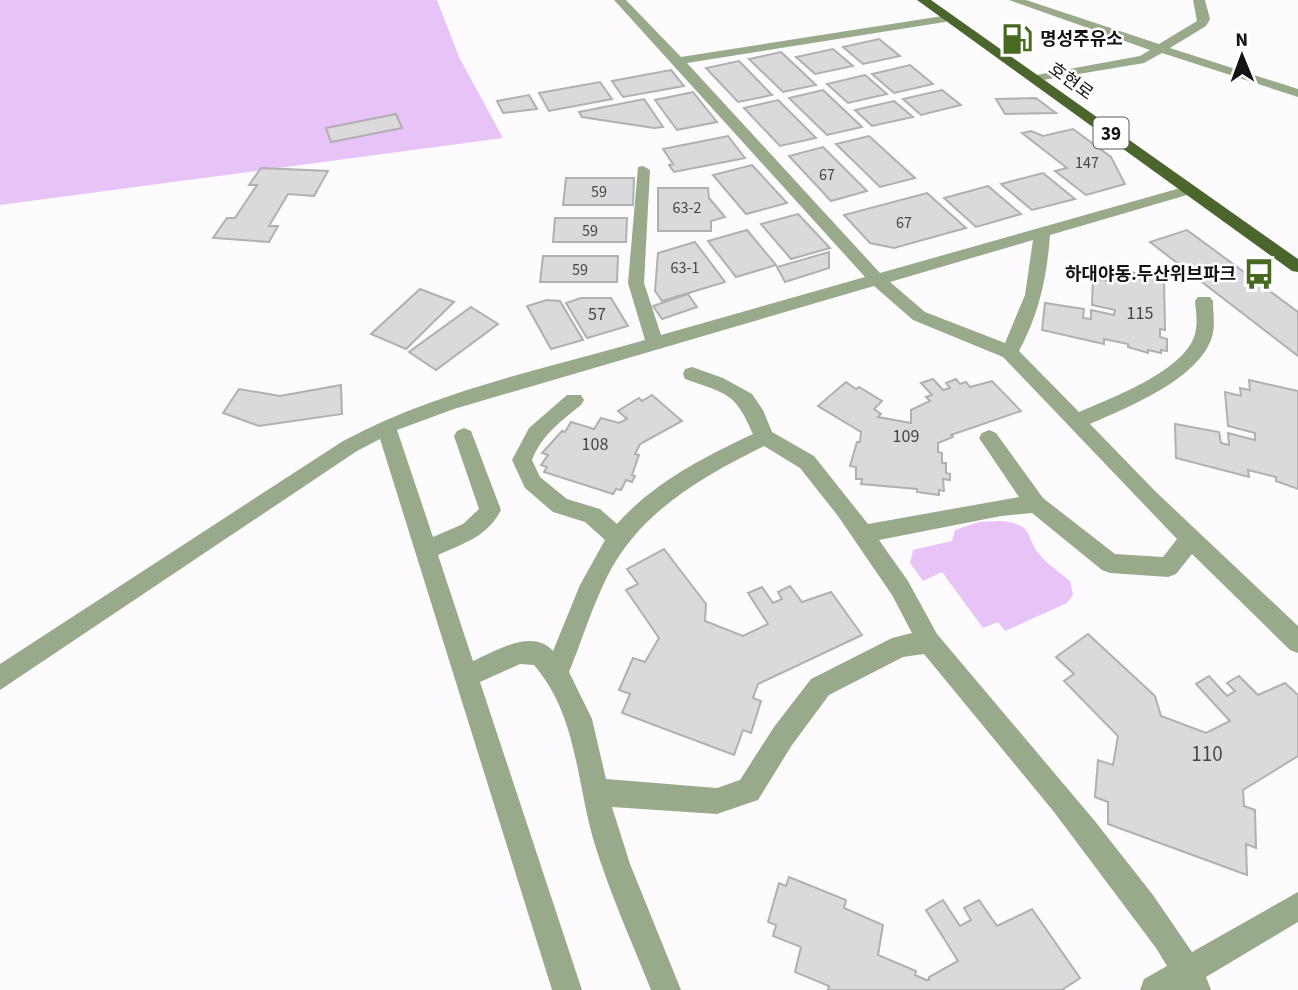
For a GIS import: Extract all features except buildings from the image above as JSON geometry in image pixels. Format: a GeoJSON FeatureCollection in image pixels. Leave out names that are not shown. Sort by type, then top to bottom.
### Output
{"type":"FeatureCollection","features":[{"type":"Feature","properties":{"kind":"main road","name":"호현로"},"geometry":{"type":"LineString","coordinates":[[923,0],[1298,267]]}},
{"type":"Feature","properties":{"kind":"street"},"geometry":{"type":"LineString","coordinates":[[620,0],[878,281],[919,316],[1009,352],[1192,539],[1298,642]]}},
{"type":"Feature","properties":{"kind":"street"},"geometry":{"type":"LineString","coordinates":[[1016,0],[1298,93]]}},
{"type":"Feature","properties":{"kind":"street"},"geometry":{"type":"LineString","coordinates":[[1036,79],[1144,58],[1202,23],[1204,19],[1199,0]]}},
{"type":"Feature","properties":{"kind":"street"},"geometry":{"type":"LineString","coordinates":[[678,61],[945,18]]}},
{"type":"Feature","properties":{"kind":"street"},"geometry":{"type":"LineString","coordinates":[[643,170],[636,283],[654,344]]}},
{"type":"Feature","properties":{"kind":"street"},"geometry":{"type":"LineString","coordinates":[[0,678],[350,446],[386,426],[449,403],[1189,190]]}},
{"type":"Feature","properties":{"kind":"street"},"geometry":{"type":"LineString","coordinates":[[1009,352],[1025,327],[1039,268],[1042,233]]}},
{"type":"Feature","properties":{"kind":"street"},"geometry":{"type":"LineString","coordinates":[[1076,422],[1129,399],[1184,363],[1203,338],[1205,301]]}},
{"type":"Feature","properties":{"kind":"street"},"geometry":{"type":"LineString","coordinates":[[692,374],[734,389],[752,407],[757,425],[765,437],[807,462],[863,534],[900,588],[929,642],[1052,786],[1139,899],[1191,981]]}},
{"type":"Feature","properties":{"kind":"street"},"geometry":{"type":"LineString","coordinates":[[574,400],[544,424],[526,445],[522,460],[532,482],[560,506],[592,515],[618,539]]}},
{"type":"Feature","properties":{"kind":"street"},"geometry":{"type":"LineString","coordinates":[[386,426],[567,990]]}},
{"type":"Feature","properties":{"kind":"street"},"geometry":{"type":"LineString","coordinates":[[426,550],[477,527],[486,519],[490,510],[464,436]]}},
{"type":"Feature","properties":{"kind":"street"},"geometry":{"type":"LineString","coordinates":[[558,670],[592,584],[618,539],[638,515],[709,464],[765,437]]}},
{"type":"Feature","properties":{"kind":"street"},"geometry":{"type":"LineString","coordinates":[[989,438],[1036,504],[1110,563],[1168,567],[1192,539]]}},
{"type":"Feature","properties":{"kind":"street"},"geometry":{"type":"LineString","coordinates":[[863,534],[1001,507],[1036,504]]}},
{"type":"Feature","properties":{"kind":"street"},"geometry":{"type":"LineString","coordinates":[[596,792],[717,802],[749,791],[783,736],[820,687],[900,646],[929,642]]}},
{"type":"Feature","properties":{"kind":"street"},"geometry":{"type":"LineString","coordinates":[[466,676],[519,653],[540,654],[558,670],[584,735],[608,844],[666,990]]}},
{"type":"Feature","properties":{"kind":"street"},"geometry":{"type":"LineString","coordinates":[[1155,990],[1191,981],[1298,906]]}},
{"type":"Feature","properties":{"kind":"shaded area"},"geometry":{"type":"Polygon","coordinates":[[[0,0],[437,0],[459,57],[503,138],[0,205],[0,0]]]}},
{"type":"Feature","properties":{"kind":"shaded area"},"geometry":{"type":"Polygon","coordinates":[[[1001,521],[1020,525],[1028,532],[1040,555],[1070,581],[1073,595],[1067,603],[1005,631],[998,622],[983,628],[942,572],[923,581],[910,563],[913,550],[952,541],[955,530],[979,522],[1001,521]]]}},
{"type":"Feature","properties":{"kind":"place","name":"명성주유소"},"geometry":{"type":"Point","coordinates":[1017,39]}},
{"type":"Feature","properties":{"kind":"place","name":"하대야동.두산위브파크"},"geometry":{"type":"Point","coordinates":[1259,274]}}]}
